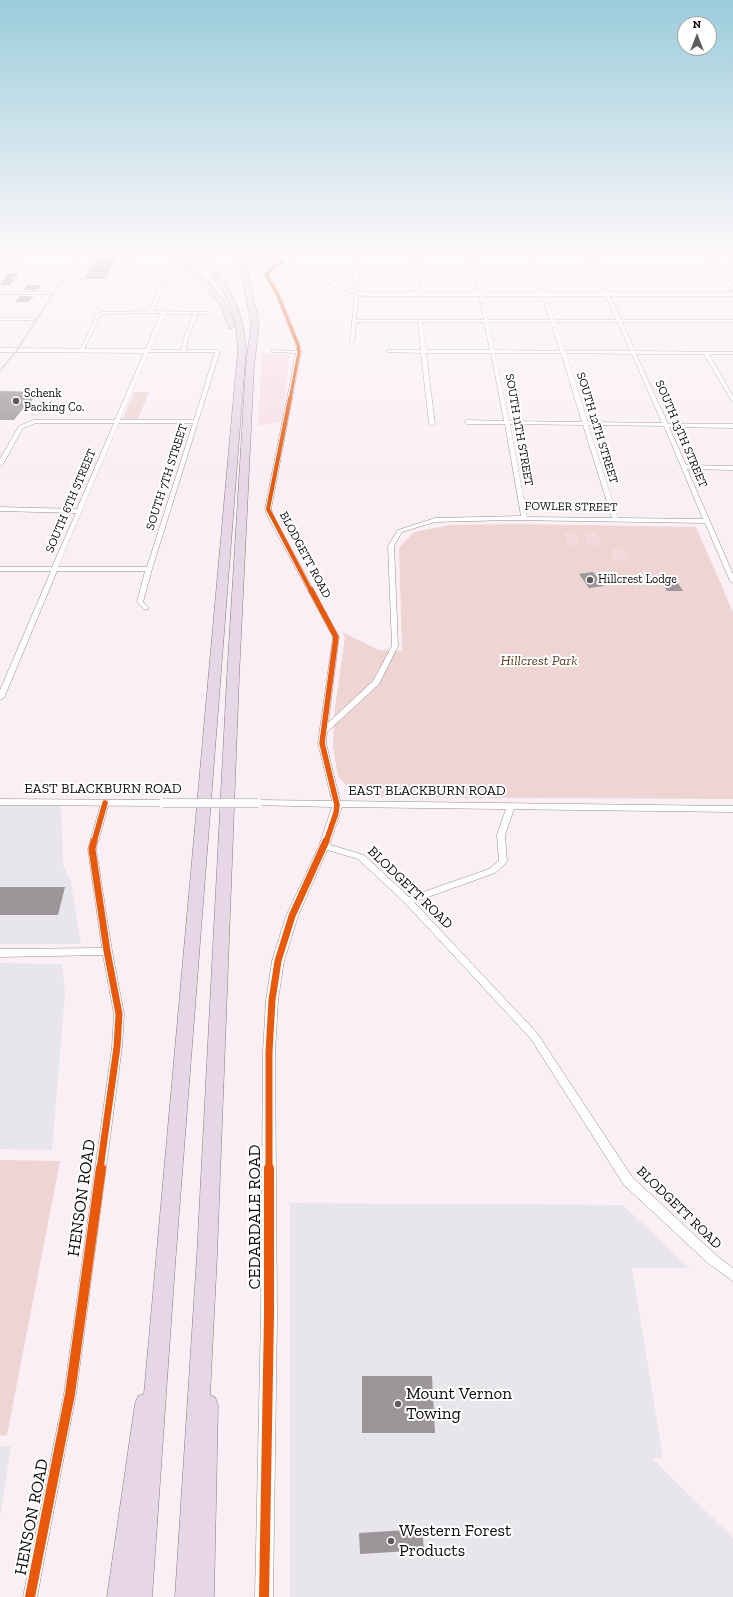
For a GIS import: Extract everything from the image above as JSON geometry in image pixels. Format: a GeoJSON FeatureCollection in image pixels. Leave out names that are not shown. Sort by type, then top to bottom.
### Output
{"type":"FeatureCollection","features":[{"type":"Feature","properties":{"kind":"highway"},"geometry":{"type":"LineString","coordinates":[[232,327],[234,335],[238,398]]}},
{"type":"Feature","properties":{"kind":"highway"},"geometry":{"type":"LineString","coordinates":[[140,1597],[165,1265],[242,349],[241,327]]}},
{"type":"Feature","properties":{"kind":"highway"},"geometry":{"type":"LineString","coordinates":[[248,327],[252,342]]}},
{"type":"Feature","properties":{"kind":"highway"},"geometry":{"type":"LineString","coordinates":[[187,1597],[207,1255],[233,677],[252,342],[255,327]]}},
{"type":"Feature","properties":{"kind":"highway"},"geometry":{"type":"LineString","coordinates":[[202,1597],[207,1431],[207,1255]]}},
{"type":"Feature","properties":{"kind":"highway"},"geometry":{"type":"LineString","coordinates":[[119,1597],[165,1265]]}},
{"type":"Feature","properties":{"kind":"street"},"geometry":{"type":"LineString","coordinates":[[82,350],[93,327]]}},
{"type":"Feature","properties":{"kind":"street","name":"SOUTH 6TH STREET"},"geometry":{"type":"LineString","coordinates":[[0,698],[157,327]]}},
{"type":"Feature","properties":{"kind":"street"},"geometry":{"type":"LineString","coordinates":[[0,350],[183,351],[191,327]]}},
{"type":"Feature","properties":{"kind":"street","name":"BLODGETT ROAD"},"geometry":{"type":"LineString","coordinates":[[291,327],[299,352],[268,509],[336,637],[325,730],[322,743],[337,805],[336,813],[324,846],[361,857],[408,901],[534,1036],[628,1181],[713,1260],[733,1275]]}},
{"type":"Feature","properties":{"kind":"street"},"geometry":{"type":"LineString","coordinates":[[352,342],[353,327]]}},
{"type":"Feature","properties":{"kind":"street"},"geometry":{"type":"LineString","coordinates":[[421,327],[432,424]]}},
{"type":"Feature","properties":{"kind":"street","name":"SOUTH 11TH STREET"},"geometry":{"type":"LineString","coordinates":[[488,327],[524,518]]}},
{"type":"Feature","properties":{"kind":"street","name":"SOUTH 12TH STREET"},"geometry":{"type":"LineString","coordinates":[[556,327],[615,519]]}},
{"type":"Feature","properties":{"kind":"street","name":"SOUTH 13TH STREET"},"geometry":{"type":"LineString","coordinates":[[622,327],[733,580]]}},
{"type":"Feature","properties":{"kind":"street","name":"SOUTH 7TH STREET"},"geometry":{"type":"LineString","coordinates":[[146,608],[140,602],[149,569],[218,351],[183,351]]}},
{"type":"Feature","properties":{"kind":"street"},"geometry":{"type":"LineString","coordinates":[[273,351],[299,352]]}},
{"type":"Feature","properties":{"kind":"street"},"geometry":{"type":"LineString","coordinates":[[388,351],[733,353]]}},
{"type":"Feature","properties":{"kind":"street"},"geometry":{"type":"LineString","coordinates":[[706,353],[733,400]]}},
{"type":"Feature","properties":{"kind":"street"},"geometry":{"type":"LineString","coordinates":[[0,464],[21,427],[35,421],[196,422]]}},
{"type":"Feature","properties":{"kind":"street"},"geometry":{"type":"LineString","coordinates":[[467,422],[733,426]]}},
{"type":"Feature","properties":{"kind":"street"},"geometry":{"type":"LineString","coordinates":[[684,467],[733,468]]}},
{"type":"Feature","properties":{"kind":"street"},"geometry":{"type":"LineString","coordinates":[[0,509],[80,511]]}},
{"type":"Feature","properties":{"kind":"street","name":"FOWLER STREET"},"geometry":{"type":"LineString","coordinates":[[325,730],[376,682],[395,646],[391,546],[400,531],[435,520],[524,518],[707,521]]}},
{"type":"Feature","properties":{"kind":"street"},"geometry":{"type":"LineString","coordinates":[[0,568],[149,569]]}},
{"type":"Feature","properties":{"kind":"street","name":"EAST BLACKBURN ROAD"},"geometry":{"type":"LineString","coordinates":[[0,802],[258,803],[733,809]]}},
{"type":"Feature","properties":{"kind":"street","name":"HENSON ROAD"},"geometry":{"type":"LineString","coordinates":[[30,1597],[70,1394],[117,1047],[119,1014],[107,951],[92,849],[105,803]]}},
{"type":"Feature","properties":{"kind":"street"},"geometry":{"type":"LineString","coordinates":[[408,901],[492,871],[503,862],[501,835],[511,806]]}},
{"type":"Feature","properties":{"kind":"street","name":"CEDARDALE ROAD"},"geometry":{"type":"LineString","coordinates":[[264,1597],[269,1315],[269,1052],[271,1013],[278,961],[292,916],[324,846]]}},
{"type":"Feature","properties":{"kind":"street"},"geometry":{"type":"LineString","coordinates":[[0,953],[107,951]]}},
{"type":"Feature","properties":{"kind":"shaded area"},"geometry":{"type":"Polygon","coordinates":[[[262,354],[290,354],[282,421],[258,426],[262,354]]]}},
{"type":"Feature","properties":{"kind":"shaded area"},"geometry":{"type":"Polygon","coordinates":[[[564,532],[577,532],[580,545],[567,545],[564,532]]]}},
{"type":"Feature","properties":{"kind":"shaded area"},"geometry":{"type":"Polygon","coordinates":[[[585,532],[597,532],[601,545],[588,545],[585,532]]]}},
{"type":"Feature","properties":{"kind":"shaded area"},"geometry":{"type":"Polygon","coordinates":[[[610,549],[624,549],[629,560],[614,561],[610,549]]]}},
{"type":"Feature","properties":{"kind":"shaded area"},"geometry":{"type":"Polygon","coordinates":[[[61,803],[63,864],[71,882],[81,944],[0,944],[0,804],[61,803]]]}},
{"type":"Feature","properties":{"kind":"shaded area"},"geometry":{"type":"Polygon","coordinates":[[[0,963],[62,964],[65,993],[52,1150],[0,1149],[0,963]]]}},
{"type":"Feature","properties":{"kind":"shaded area"},"geometry":{"type":"Polygon","coordinates":[[[290,1203],[623,1205],[689,1268],[632,1268],[663,1458],[652,1458],[733,1538],[733,1597],[290,1597],[290,1203]]]}},
{"type":"Feature","properties":{"kind":"shaded area"},"geometry":{"type":"Polygon","coordinates":[[[0,1446],[11,1446],[0,1517],[0,1446]]]}},
{"type":"Feature","properties":{"kind":"green space"},"geometry":{"type":"Polygon","coordinates":[[[134,392],[149,392],[138,419],[123,419],[134,392]]]}},
{"type":"Feature","properties":{"kind":"green space","name":"Hillcrest Park"},"geometry":{"type":"Polygon","coordinates":[[[518,524],[696,527],[733,612],[733,799],[357,797],[338,776],[333,747],[334,715],[345,637],[342,632],[379,650],[402,651],[399,548],[414,532],[450,525],[518,524]]]}},
{"type":"Feature","properties":{"kind":"green space"},"geometry":{"type":"Polygon","coordinates":[[[0,1160],[60,1161],[7,1435],[0,1436],[0,1160]]]}},
{"type":"Feature","properties":{"kind":"building","name":"Schenk Packing Co."},"geometry":{"type":"Polygon","coordinates":[[[0,391],[38,392],[25,410],[22,410],[14,420],[0,420],[0,391]]]}},
{"type":"Feature","properties":{"kind":"building","name":"Hillcrest Lodge"},"geometry":{"type":"Polygon","coordinates":[[[593,572],[604,586],[589,588],[579,574],[593,572]]]}},
{"type":"Feature","properties":{"kind":"building"},"geometry":{"type":"Polygon","coordinates":[[[671,580],[673,583],[678,583],[683,591],[667,591],[661,581],[671,580]]]}},
{"type":"Feature","properties":{"kind":"building"},"geometry":{"type":"Polygon","coordinates":[[[0,887],[65,887],[58,915],[0,915],[0,887]]]}},
{"type":"Feature","properties":{"kind":"building","name":"Mount Vernon Towing"},"geometry":{"type":"Polygon","coordinates":[[[362,1376],[432,1376],[435,1433],[362,1433],[362,1376]]]}},
{"type":"Feature","properties":{"kind":"building","name":"Western Forest Products"},"geometry":{"type":"Polygon","coordinates":[[[422,1529],[424,1550],[360,1554],[359,1533],[422,1529]]]}},
{"type":"Feature","properties":{"kind":"railway"},"geometry":{"type":"LineString","coordinates":[[0,371],[17,350],[32,327]]}},
{"type":"Feature","properties":{"kind":"cycle path"},"geometry":{"type":"LineString","coordinates":[[264,1597],[269,1315],[269,1052],[272,1000],[278,961],[292,916],[324,846],[336,813],[337,805],[322,743],[336,637],[268,509],[299,352],[298,345],[291,327]]}},
{"type":"Feature","properties":{"kind":"cycle path"},"geometry":{"type":"LineString","coordinates":[[30,1597],[70,1394],[117,1047],[119,1014],[107,951],[92,849],[105,803]]}},
{"type":"Feature","properties":{"kind":"place","name":"Schenk Packing Co."},"geometry":{"type":"Point","coordinates":[16,401]}},
{"type":"Feature","properties":{"kind":"place","name":"Hillcrest Lodge"},"geometry":{"type":"Point","coordinates":[590,580]}},
{"type":"Feature","properties":{"kind":"place","name":"Mount Vernon Towing"},"geometry":{"type":"Point","coordinates":[398,1404]}},
{"type":"Feature","properties":{"kind":"place","name":"Western Forest Products"},"geometry":{"type":"Point","coordinates":[391,1541]}}]}
